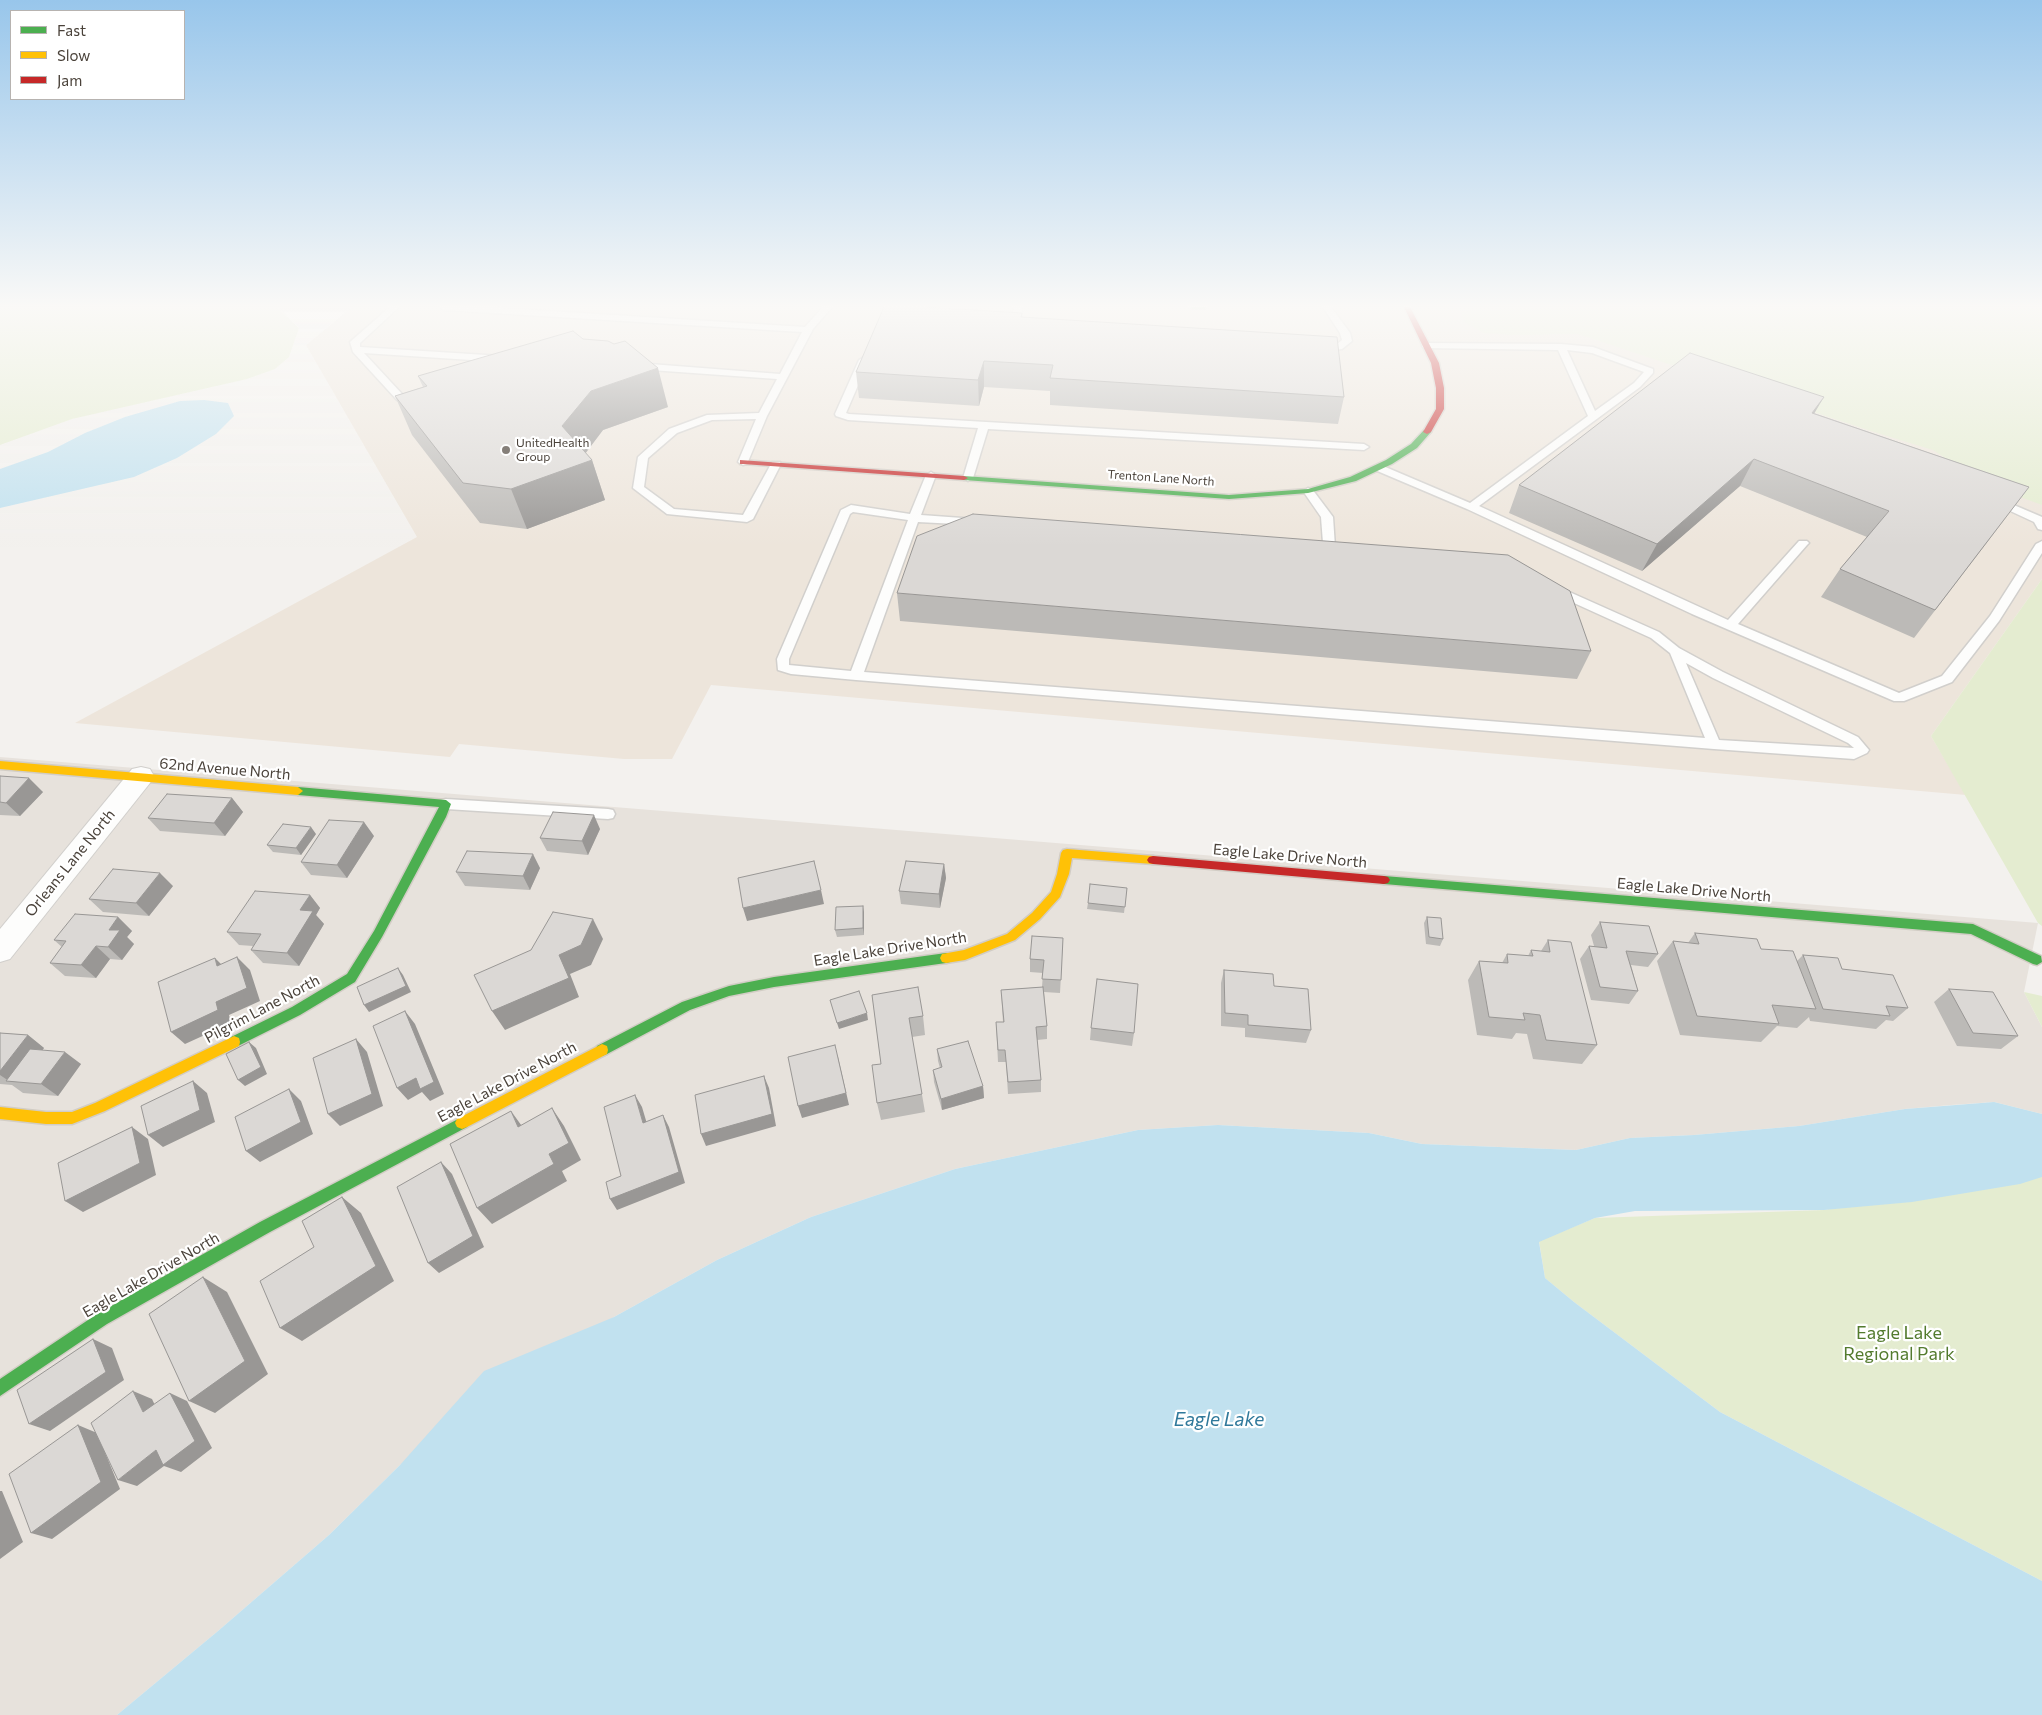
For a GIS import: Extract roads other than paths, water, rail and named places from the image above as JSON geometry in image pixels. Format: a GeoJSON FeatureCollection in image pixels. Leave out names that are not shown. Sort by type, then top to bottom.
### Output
{"type":"FeatureCollection","features":[{"type":"Feature","properties":{"kind":"street","name":"Trenton Lane North"},"geometry":{"type":"LineString","coordinates":[[742,462],[1229,497],[1308,491],[1353,479],[1379,468],[1414,446],[1430,428],[1440,409],[1440,387]]}},
{"type":"Feature","properties":{"kind":"street","name":"62nd Avenue North"},"geometry":{"type":"LineString","coordinates":[[0,765],[446,804]]}},
{"type":"Feature","properties":{"kind":"street","name":"Orleans Lane North"},"geometry":{"type":"LineString","coordinates":[[0,950],[140,776]]}},
{"type":"Feature","properties":{"kind":"street","name":"Pilgrim Lane North"},"geometry":{"type":"LineString","coordinates":[[0,1113],[46,1118],[72,1118],[100,1107],[296,1011],[351,978],[382,926],[441,817],[446,804]]}},
{"type":"Feature","properties":{"kind":"street","name":"Eagle Lake Drive North"},"geometry":{"type":"LineString","coordinates":[[0,1388],[102,1319],[265,1227],[686,1006],[730,991],[774,982],[965,955],[1011,936],[1036,916],[1056,894],[1063,874],[1067,852],[1973,929],[2037,960]]}},
{"type":"Feature","properties":{"kind":"lane"},"geometry":{"type":"LineString","coordinates":[[390,387],[400,398],[430,401]]}},
{"type":"Feature","properties":{"kind":"lane"},"geometry":{"type":"LineString","coordinates":[[742,462],[762,416],[778,387]]}},
{"type":"Feature","properties":{"kind":"lane"},"geometry":{"type":"LineString","coordinates":[[852,387],[840,414],[848,417],[1364,447]]}},
{"type":"Feature","properties":{"kind":"lane"},"geometry":{"type":"LineString","coordinates":[[1579,387],[1593,417]]}},
{"type":"Feature","properties":{"kind":"lane"},"geometry":{"type":"LineString","coordinates":[[1471,507],[1633,387]]}},
{"type":"Feature","properties":{"kind":"lane"},"geometry":{"type":"LineString","coordinates":[[762,416],[711,417],[673,431],[643,458],[638,488],[671,512],[747,519],[776,464]]}},
{"type":"Feature","properties":{"kind":"lane"},"geometry":{"type":"LineString","coordinates":[[968,478],[984,426]]}},
{"type":"Feature","properties":{"kind":"lane"},"geometry":{"type":"LineString","coordinates":[[1379,468],[1471,507],[1730,625],[1899,698],[1947,679],[1995,618],[2042,544]]}},
{"type":"Feature","properties":{"kind":"lane"},"geometry":{"type":"LineString","coordinates":[[856,676],[931,475]]}},
{"type":"Feature","properties":{"kind":"lane"},"geometry":{"type":"LineString","coordinates":[[1300,545],[1334,547],[1327,517],[1308,491]]}},
{"type":"Feature","properties":{"kind":"lane"},"geometry":{"type":"LineString","coordinates":[[1983,495],[2039,520],[2042,527]]}},
{"type":"Feature","properties":{"kind":"lane"},"geometry":{"type":"LineString","coordinates":[[993,523],[914,518],[851,508],[845,512],[783,659],[783,667],[791,670],[856,676],[1714,744],[1854,754],[1862,750],[1853,740],[1718,675],[1675,651],[1655,635],[1543,584]]}},
{"type":"Feature","properties":{"kind":"lane"},"geometry":{"type":"LineString","coordinates":[[1730,625],[1803,543]]}},
{"type":"Feature","properties":{"kind":"lane"},"geometry":{"type":"LineString","coordinates":[[1675,651],[1714,744]]}},
{"type":"Feature","properties":{"kind":"lane"},"geometry":{"type":"LineString","coordinates":[[446,804],[608,814]]}},
{"type":"Feature","properties":{"kind":"water"},"geometry":{"type":"Polygon","coordinates":[[[204,400],[228,403],[234,416],[216,434],[177,458],[134,477],[0,508],[0,469],[48,452],[85,433],[125,417],[180,401],[204,400]]]}},
{"type":"Feature","properties":{"kind":"water","name":"Eagle Lake"},"geometry":{"type":"Polygon","coordinates":[[[1994,1102],[2042,1114],[2042,1177],[2020,1184],[1912,1202],[1824,1210],[1635,1211],[1595,1218],[1539,1242],[1545,1278],[1720,1412],[2042,1581],[2042,1715],[117,1715],[329,1535],[400,1465],[484,1371],[614,1317],[717,1260],[811,1217],[955,1169],[1138,1130],[1218,1125],[1369,1133],[1422,1144],[1576,1150],[1630,1138],[1694,1135],[1799,1126],[1905,1109],[1994,1102]]]}},
{"type":"Feature","properties":{"kind":"place","name":"UnitedHealth Group"},"geometry":{"type":"Point","coordinates":[506,450]}},
{"type":"Feature","properties":{"kind":"park label","name":"Eagle Lake Regional Park"},"geometry":{"type":"Point","coordinates":[1899,1344]}}]}
